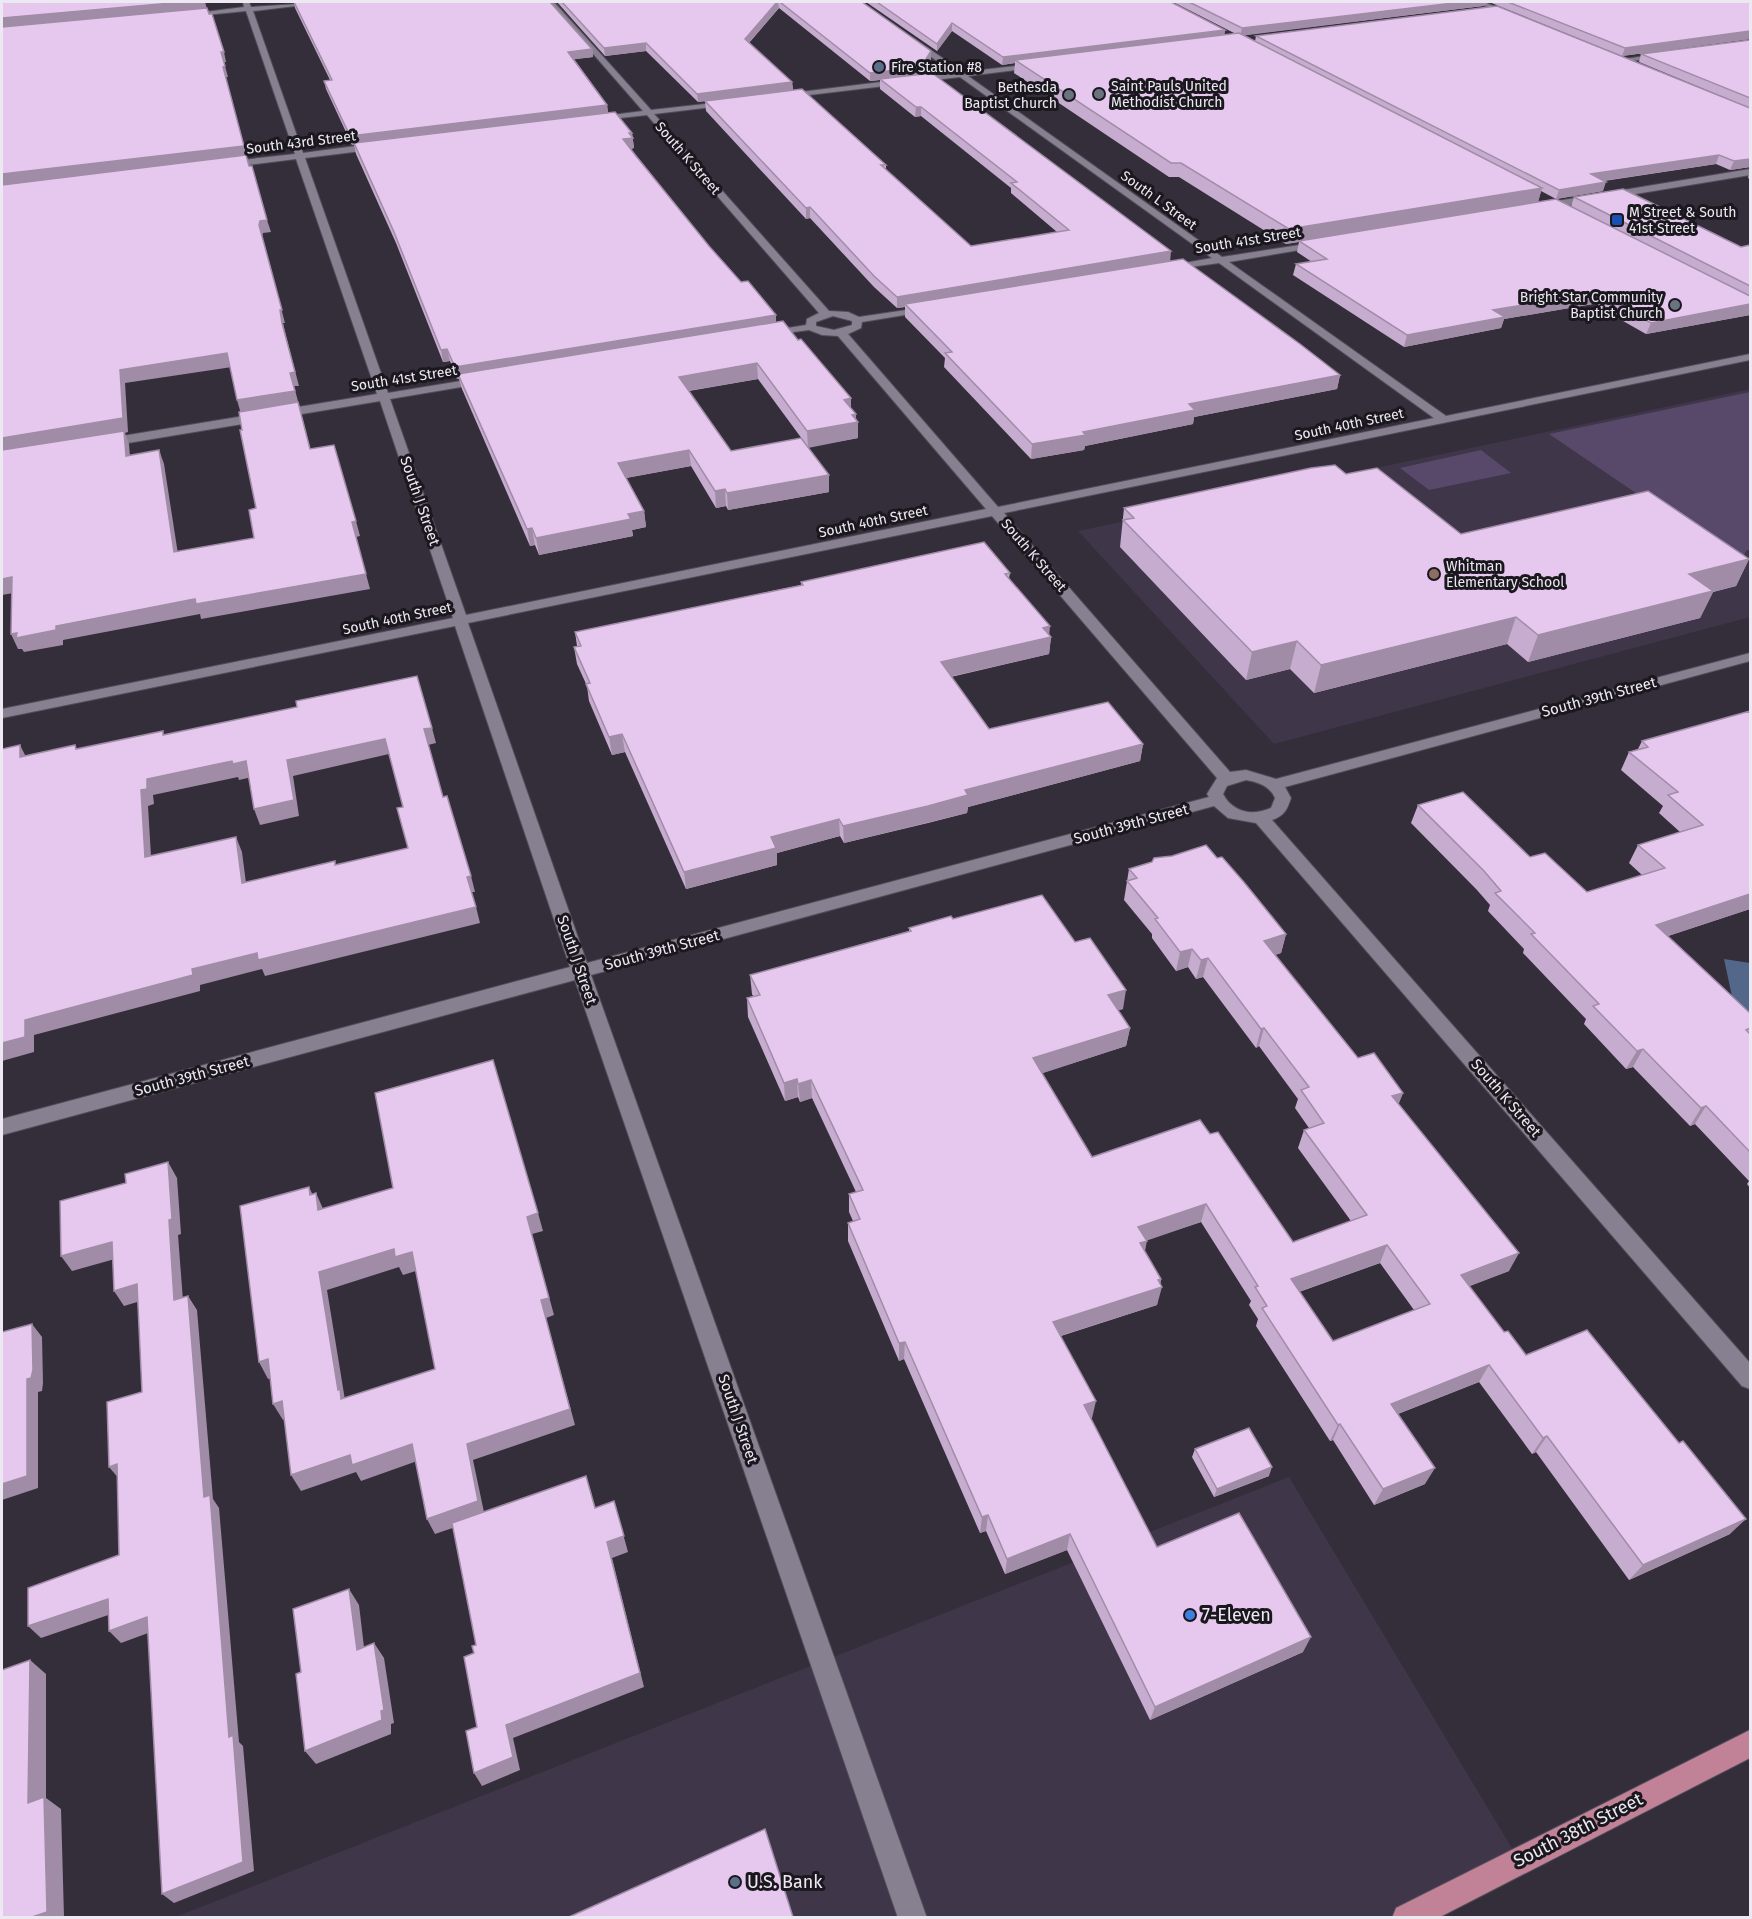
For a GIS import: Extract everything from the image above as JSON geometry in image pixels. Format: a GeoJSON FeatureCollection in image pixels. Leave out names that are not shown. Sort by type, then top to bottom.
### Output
{"type":"FeatureCollection","features":[{"type":"Feature","properties":{"kind":"main road","name":"South 38th Street"},"geometry":{"type":"LineString","coordinates":[[1406,1917],[1750,1744]]}},
{"type":"Feature","properties":{"kind":"street"},"geometry":{"type":"LineString","coordinates":[[176,16],[247,5],[326,2]]}},
{"type":"Feature","properties":{"kind":"street","name":"South K Street"},"geometry":{"type":"LineString","coordinates":[[551,2],[826,314]]}},
{"type":"Feature","properties":{"kind":"street"},"geometry":{"type":"LineString","coordinates":[[1479,2],[1524,20]]}},
{"type":"Feature","properties":{"kind":"street","name":"South J Street"},"geometry":{"type":"LineString","coordinates":[[247,5],[384,397],[580,972],[913,1917]]}},
{"type":"Feature","properties":{"kind":"street"},"geometry":{"type":"LineString","coordinates":[[1484,11],[1498,9]]}},
{"type":"Feature","properties":{"kind":"street","name":"South L Street"},"geometry":{"type":"LineString","coordinates":[[905,34],[1444,420]]}},
{"type":"Feature","properties":{"kind":"street"},"geometry":{"type":"LineString","coordinates":[[1622,60],[1668,54]]}},
{"type":"Feature","properties":{"kind":"street"},"geometry":{"type":"LineString","coordinates":[[1611,56],[1643,69]]}},
{"type":"Feature","properties":{"kind":"street"},"geometry":{"type":"LineString","coordinates":[[771,98],[1046,64]]}},
{"type":"Feature","properties":{"kind":"street"},"geometry":{"type":"LineString","coordinates":[[591,120],[736,102]]}},
{"type":"Feature","properties":{"kind":"street","name":"South 43rd Street"},"geometry":{"type":"LineString","coordinates":[[214,166],[390,145]]}},
{"type":"Feature","properties":{"kind":"street"},"geometry":{"type":"LineString","coordinates":[[1528,209],[1750,172]]}},
{"type":"Feature","properties":{"kind":"street"},"geometry":{"type":"LineString","coordinates":[[1535,194],[1571,213]]}},
{"type":"Feature","properties":{"kind":"street","name":"South 41st Street"},"geometry":{"type":"LineString","coordinates":[[1156,270],[1332,241]]}},
{"type":"Feature","properties":{"kind":"street"},"geometry":{"type":"LineString","coordinates":[[811,327],[811,321],[826,314],[841,314],[857,320],[937,306]]}},
{"type":"Feature","properties":{"kind":"street"},"geometry":{"type":"LineString","coordinates":[[752,337],[811,327],[820,332],[841,333],[857,326],[857,320]]}},
{"type":"Feature","properties":{"kind":"street","name":"South K Street"},"geometry":{"type":"LineString","coordinates":[[841,333],[1227,778]]}},
{"type":"Feature","properties":{"kind":"street","name":"South 40th Street"},"geometry":{"type":"LineString","coordinates":[[2,714],[1750,357]]}},
{"type":"Feature","properties":{"kind":"street","name":"South 41st Street"},"geometry":{"type":"LineString","coordinates":[[91,445],[497,378]]}},
{"type":"Feature","properties":{"kind":"street","name":"South 39th Street"},"geometry":{"type":"LineString","coordinates":[[1274,785],[1750,657]]}},
{"type":"Feature","properties":{"kind":"street"},"geometry":{"type":"LineString","coordinates":[[1256,777],[1274,785],[1281,792],[1282,805],[1278,812],[1261,818],[1240,816],[1230,812],[1217,800],[1216,788],[1227,778],[1256,777]]}},
{"type":"Feature","properties":{"kind":"street","name":"South 39th Street"},"geometry":{"type":"LineString","coordinates":[[2,1127],[1217,800]]}},
{"type":"Feature","properties":{"kind":"street","name":"South K Street"},"geometry":{"type":"LineString","coordinates":[[1261,818],[1750,1379]]}},
{"type":"Feature","properties":{"kind":"shaded area","name":"Whitman Elementary School"},"geometry":{"type":"Polygon","coordinates":[[[1750,389],[1750,617],[1274,744],[1078,531],[1750,389]]]}},
{"type":"Feature","properties":{"kind":"shaded area"},"geometry":{"type":"Polygon","coordinates":[[[1750,392],[1750,550],[1747,550],[1739,563],[1549,434],[1750,392]]]}},
{"type":"Feature","properties":{"kind":"shaded area"},"geometry":{"type":"Polygon","coordinates":[[[1481,450],[1511,473],[1429,490],[1400,468],[1481,450]]]}},
{"type":"Feature","properties":{"kind":"shaded area"},"geometry":{"type":"Polygon","coordinates":[[[1289,1477],[1519,1860],[1406,1918],[173,1918],[1289,1477]]]}},
{"type":"Feature","properties":{"kind":"water"},"geometry":{"type":"Polygon","coordinates":[[[1724,959],[1750,963],[1750,1017],[1736,1015],[1724,959]]]}},
{"type":"Feature","properties":{"kind":"building"},"geometry":{"type":"Polygon","coordinates":[[[2,2],[183,2],[2,18],[2,2]]]}},
{"type":"Feature","properties":{"kind":"building"},"geometry":{"type":"Polygon","coordinates":[[[294,2],[550,2],[592,49],[568,52],[607,105],[350,136],[324,81],[332,80],[294,2]]]}},
{"type":"Feature","properties":{"kind":"building"},"geometry":{"type":"Polygon","coordinates":[[[562,2],[777,2],[745,39],[792,82],[697,94],[646,43],[604,48],[562,2]]]}},
{"type":"Feature","properties":{"kind":"building"},"geometry":{"type":"Polygon","coordinates":[[[780,2],[862,2],[931,51],[921,67],[870,73],[780,2]]]}},
{"type":"Feature","properties":{"kind":"building"},"geometry":{"type":"Polygon","coordinates":[[[877,2],[1171,2],[1225,30],[1003,57],[952,23],[937,44],[877,2]]]}},
{"type":"Feature","properties":{"kind":"building"},"geometry":{"type":"Polygon","coordinates":[[[1189,2],[1462,2],[1242,28],[1189,2]]]}},
{"type":"Feature","properties":{"kind":"building"},"geometry":{"type":"Polygon","coordinates":[[[1508,2],[1750,2],[1750,31],[1625,48],[1508,2]]]}},
{"type":"Feature","properties":{"kind":"building"},"geometry":{"type":"Polygon","coordinates":[[[1497,6],[1750,108],[1750,159],[1734,161],[1719,155],[1591,174],[1606,182],[1559,190],[1256,36],[1497,6]]]}},
{"type":"Feature","properties":{"kind":"building"},"geometry":{"type":"Polygon","coordinates":[[[207,8],[209,14],[212,14],[224,52],[221,52],[225,66],[223,67],[244,146],[2,174],[2,27],[207,8]]]}},
{"type":"Feature","properties":{"kind":"building"},"geometry":{"type":"Polygon","coordinates":[[[1239,33],[1542,188],[1289,229],[1181,163],[1171,163],[1015,60],[1239,33]]]}},
{"type":"Feature","properties":{"kind":"building"},"geometry":{"type":"Polygon","coordinates":[[[1750,40],[1750,98],[1641,54],[1750,40]]]}},
{"type":"Feature","properties":{"kind":"building"},"geometry":{"type":"Polygon","coordinates":[[[932,73],[1171,251],[897,297],[874,276],[810,207],[806,208],[705,101],[802,89],[886,165],[881,165],[971,246],[1069,230],[1011,183],[1017,182],[921,107],[916,107],[880,79],[932,73]]]}},
{"type":"Feature","properties":{"kind":"building"},"geometry":{"type":"Polygon","coordinates":[[[615,112],[632,133],[629,133],[633,138],[623,139],[636,156],[709,246],[741,282],[748,281],[776,315],[455,367],[447,349],[441,350],[394,232],[354,143],[615,112]]]}},
{"type":"Feature","properties":{"kind":"building"},"geometry":{"type":"Polygon","coordinates":[[[246,155],[249,166],[252,166],[267,220],[260,221],[259,225],[282,310],[280,310],[282,323],[295,372],[290,373],[295,391],[237,400],[227,353],[120,370],[123,418],[2,438],[2,185],[246,155]]]}},
{"type":"Feature","properties":{"kind":"building"},"geometry":{"type":"Polygon","coordinates":[[[1623,189],[1741,247],[1750,245],[1750,286],[1574,197],[1623,189]]]}},
{"type":"Feature","properties":{"kind":"building"},"geometry":{"type":"Polygon","coordinates":[[[1556,199],[1750,296],[1750,304],[1651,323],[1597,293],[1493,310],[1505,317],[1407,335],[1296,264],[1327,259],[1299,241],[1556,199]]]}},
{"type":"Feature","properties":{"kind":"building"},"geometry":{"type":"Polygon","coordinates":[[[1183,259],[1340,375],[1189,404],[1195,410],[1083,432],[1086,435],[1032,444],[945,353],[952,352],[905,304],[1183,259]]]}},
{"type":"Feature","properties":{"kind":"building"},"geometry":{"type":"Polygon","coordinates":[[[783,321],[851,398],[844,400],[856,414],[852,415],[858,422],[807,431],[757,363],[679,377],[731,451],[801,438],[829,475],[727,493],[725,489],[715,491],[689,450],[618,463],[644,511],[628,514],[631,519],[536,538],[532,528],[527,529],[458,374],[783,321]]]}},
{"type":"Feature","properties":{"kind":"building"},"geometry":{"type":"Polygon","coordinates":[[[298,402],[310,449],[334,445],[356,521],[352,522],[366,574],[196,604],[195,599],[56,626],[56,630],[16,638],[17,633],[11,634],[12,577],[2,579],[2,450],[124,431],[126,456],[159,450],[174,552],[254,538],[249,510],[256,508],[240,430],[242,430],[239,412],[298,402]]]}},
{"type":"Feature","properties":{"kind":"building"},"geometry":{"type":"Polygon","coordinates":[[[1335,465],[1346,474],[1377,468],[1461,534],[1648,491],[1749,559],[1689,574],[1713,591],[1538,635],[1516,617],[1321,665],[1297,641],[1252,652],[1123,520],[1134,518],[1124,508],[1311,468],[1335,465]]]}},
{"type":"Feature","properties":{"kind":"building"},"geometry":{"type":"Polygon","coordinates":[[[984,542],[1010,573],[1005,574],[1050,626],[1043,628],[1051,637],[941,662],[989,729],[1108,702],[1143,744],[965,790],[968,795],[928,806],[843,826],[839,819],[771,837],[776,848],[684,872],[622,734],[609,737],[586,684],[590,683],[574,647],[581,646],[575,632],[803,585],[801,582],[984,542]]]}},
{"type":"Feature","properties":{"kind":"building"},"geometry":{"type":"Polygon","coordinates":[[[417,676],[432,728],[424,729],[443,797],[447,796],[471,876],[467,877],[476,907],[258,960],[257,953],[192,969],[193,975],[25,1020],[25,1037],[2,1043],[2,749],[20,745],[20,757],[75,745],[76,749],[163,731],[163,735],[297,707],[296,701],[417,676]],[[385,739],[287,760],[294,800],[254,809],[246,761],[233,764],[232,761],[147,779],[147,789],[141,790],[145,857],[236,837],[242,883],[335,861],[335,865],[408,848],[397,808],[403,807],[385,739]]]}},
{"type":"Feature","properties":{"kind":"building"},"geometry":{"type":"Polygon","coordinates":[[[1750,711],[1750,894],[1656,925],[1750,1013],[1750,1028],[1746,1030],[1750,1034],[1750,1152],[1706,1106],[1701,1108],[1643,1049],[1637,1051],[1593,1006],[1599,1004],[1531,934],[1535,933],[1495,893],[1501,891],[1484,871],[1418,805],[1463,792],[1530,857],[1545,853],[1587,892],[1665,868],[1638,845],[1703,825],[1668,795],[1678,792],[1629,752],[1648,747],[1642,741],[1750,711]]]}},
{"type":"Feature","properties":{"kind":"building"},"geometry":{"type":"Polygon","coordinates":[[[1206,845],[1217,858],[1222,857],[1243,881],[1286,934],[1264,941],[1358,1058],[1374,1053],[1403,1093],[1392,1096],[1519,1253],[1461,1275],[1504,1332],[1508,1331],[1526,1355],[1587,1330],[1679,1443],[1683,1441],[1746,1519],[1643,1565],[1547,1436],[1543,1438],[1489,1365],[1391,1404],[1435,1468],[1383,1489],[1340,1424],[1338,1425],[1262,1308],[1267,1306],[1255,1287],[1258,1286],[1206,1204],[1138,1227],[1147,1241],[1140,1243],[1161,1279],[1158,1280],[1162,1287],[1053,1322],[1096,1401],[1084,1405],[1157,1547],[1239,1513],[1311,1637],[1155,1707],[1070,1534],[1007,1559],[988,1515],[982,1517],[905,1342],[899,1343],[848,1223],[860,1219],[849,1194],[863,1190],[811,1080],[798,1084],[797,1079],[784,1083],[747,998],[760,995],[750,975],[911,931],[909,928],[951,916],[953,919],[1042,895],[1075,942],[1090,938],[1126,990],[1108,995],[1130,1028],[1033,1058],[1092,1157],[1200,1120],[1210,1134],[1218,1132],[1293,1242],[1367,1215],[1304,1130],[1324,1123],[1301,1090],[1309,1087],[1264,1028],[1261,1029],[1208,958],[1201,960],[1192,949],[1180,952],[1155,919],[1158,918],[1127,881],[1137,878],[1129,869],[1152,862],[1154,858],[1172,856],[1206,845]],[[1387,1245],[1291,1279],[1333,1341],[1430,1304],[1387,1245]]]}},
{"type":"Feature","properties":{"kind":"building"},"geometry":{"type":"Polygon","coordinates":[[[493,1060],[538,1213],[527,1217],[549,1298],[541,1300],[570,1409],[467,1444],[478,1501],[427,1519],[412,1444],[352,1465],[350,1455],[291,1475],[282,1401],[273,1404],[268,1359],[259,1362],[240,1206],[309,1187],[310,1195],[316,1193],[318,1210],[393,1188],[375,1093],[493,1060]],[[394,1249],[319,1272],[341,1399],[435,1369],[412,1252],[395,1257],[394,1249]]]}},
{"type":"Feature","properties":{"kind":"building"},"geometry":{"type":"Polygon","coordinates":[[[168,1162],[174,1300],[188,1296],[204,1497],[210,1495],[229,1737],[233,1735],[243,1862],[162,1894],[147,1617],[109,1631],[108,1599],[28,1626],[28,1588],[119,1555],[117,1464],[109,1467],[107,1402],[142,1392],[137,1284],[114,1291],[112,1242],[61,1256],[60,1201],[126,1183],[125,1174],[168,1162]]]}},
{"type":"Feature","properties":{"kind":"building"},"geometry":{"type":"Polygon","coordinates":[[[32,1324],[33,1370],[31,1378],[27,1379],[27,1476],[2,1484],[2,1332],[32,1324]]]}},
{"type":"Feature","properties":{"kind":"building"},"geometry":{"type":"Polygon","coordinates":[[[1249,1428],[1272,1467],[1217,1489],[1195,1449],[1249,1428]]]}},
{"type":"Feature","properties":{"kind":"building"},"geometry":{"type":"Polygon","coordinates":[[[586,1476],[595,1508],[614,1501],[624,1536],[607,1542],[640,1673],[506,1725],[513,1757],[474,1773],[466,1731],[477,1727],[464,1657],[474,1653],[472,1646],[476,1645],[452,1523],[586,1476]]]}},
{"type":"Feature","properties":{"kind":"building"},"geometry":{"type":"Polygon","coordinates":[[[349,1589],[357,1650],[374,1643],[384,1710],[381,1711],[382,1720],[305,1751],[296,1674],[301,1672],[293,1609],[349,1589]]]}},
{"type":"Feature","properties":{"kind":"building"},"geometry":{"type":"Polygon","coordinates":[[[30,1660],[28,1803],[44,1797],[47,1912],[32,1917],[2,1917],[2,1670],[30,1660]]]}},
{"type":"Feature","properties":{"kind":"building","name":"U.S. Bank"},"geometry":{"type":"Polygon","coordinates":[[[765,1829],[793,1917],[569,1917],[765,1829]]]}},
{"type":"Feature","properties":{"kind":"place","name":"Fire Station #8"},"geometry":{"type":"Point","coordinates":[879,67]}},
{"type":"Feature","properties":{"kind":"place","name":"Saint Pauls United Methodist Church"},"geometry":{"type":"Point","coordinates":[1099,94]}},
{"type":"Feature","properties":{"kind":"place","name":"Bethesda Baptist Church"},"geometry":{"type":"Point","coordinates":[1069,95]}},
{"type":"Feature","properties":{"kind":"place","name":"M Street & South 41st Street"},"geometry":{"type":"Point","coordinates":[1617,220]}},
{"type":"Feature","properties":{"kind":"place","name":"Bright Star Community Baptist Church"},"geometry":{"type":"Point","coordinates":[1675,305]}},
{"type":"Feature","properties":{"kind":"place","name":"Whitman Elementary School"},"geometry":{"type":"Point","coordinates":[1434,574]}},
{"type":"Feature","properties":{"kind":"place","name":"7-Eleven"},"geometry":{"type":"Point","coordinates":[1190,1615]}},
{"type":"Feature","properties":{"kind":"place","name":"U.S. Bank"},"geometry":{"type":"Point","coordinates":[735,1882]}}]}
